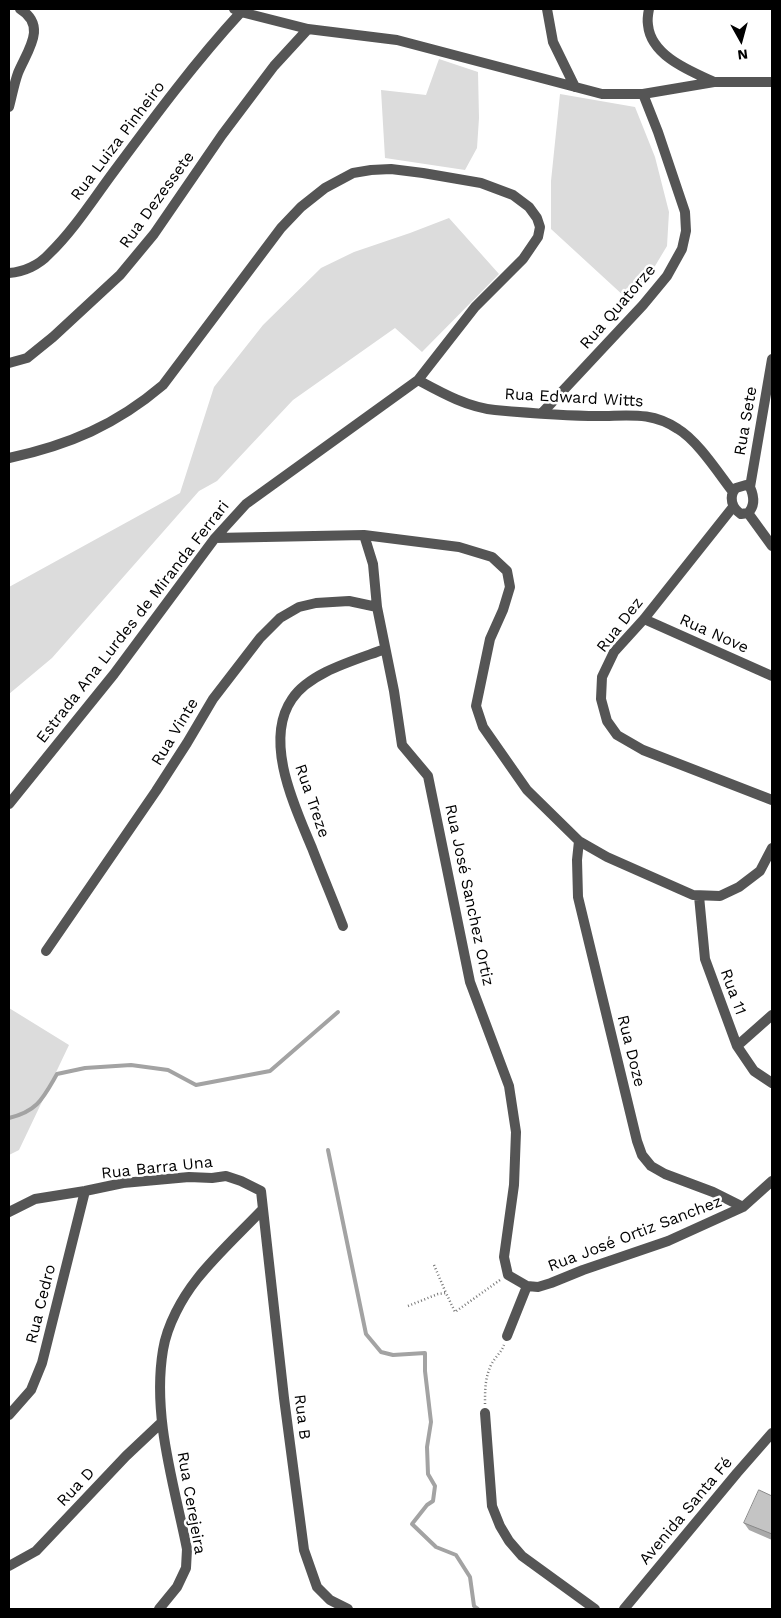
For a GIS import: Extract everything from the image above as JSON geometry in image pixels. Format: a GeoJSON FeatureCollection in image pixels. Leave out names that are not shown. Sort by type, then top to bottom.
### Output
{"type":"FeatureCollection","features":[{"type":"Feature","properties":{"kind":"street"},"geometry":{"type":"LineString","coordinates":[[9,107],[18,74],[33,42],[34,30],[32,19],[20,9]]}},
{"type":"Feature","properties":{"kind":"street"},"geometry":{"type":"LineString","coordinates":[[547,9],[553,42],[575,88]]}},
{"type":"Feature","properties":{"kind":"street"},"geometry":{"type":"LineString","coordinates":[[649,9],[648,25],[652,38],[661,52],[714,82]]}},
{"type":"Feature","properties":{"kind":"street"},"geometry":{"type":"LineString","coordinates":[[237,10],[308,29],[397,40],[602,94],[643,94],[714,82],[772,82]]}},
{"type":"Feature","properties":{"kind":"street","name":"Rua Luiza Pinheiro"},"geometry":{"type":"LineString","coordinates":[[9,273],[34,266],[49,255],[237,10]]}},
{"type":"Feature","properties":{"kind":"street","name":"Rua Dezessete"},"geometry":{"type":"LineString","coordinates":[[9,364],[27,358],[53,337],[120,275],[154,234],[222,135],[274,66],[308,29]]}},
{"type":"Feature","properties":{"kind":"street","name":"Rua Quatorze"},"geometry":{"type":"LineString","coordinates":[[542,413],[643,305],[667,276],[682,249],[686,231],[685,212],[643,94]]}},
{"type":"Feature","properties":{"kind":"street","name":"Estrada Ana Lurdes de Miranda Ferrari"},"geometry":{"type":"LineString","coordinates":[[9,458],[42,450],[77,438],[111,423],[142,403],[163,385],[281,228],[301,207],[325,188],[353,174],[391,169],[423,172],[481,183],[513,195],[529,206],[537,218],[540,227],[538,237],[523,260],[474,307],[418,380],[246,504],[215,538],[114,674],[9,804]]}},
{"type":"Feature","properties":{"kind":"street","name":"Rua Sete"},"geometry":{"type":"LineString","coordinates":[[750,487],[772,359]]}},
{"type":"Feature","properties":{"kind":"street","name":"Rua Edward Witts"},"geometry":{"type":"LineString","coordinates":[[418,380],[469,404],[494,410],[598,416],[635,414],[660,418],[680,429],[693,441],[733,492]]}},
{"type":"Feature","properties":{"kind":"street"},"geometry":{"type":"LineString","coordinates":[[750,487],[753,498],[748,514],[741,514],[733,506],[732,497],[736,488],[750,487]]}},
{"type":"Feature","properties":{"kind":"street","name":"Rua Dez"},"geometry":{"type":"LineString","coordinates":[[733,506],[644,619],[614,652],[602,677],[601,699],[606,721],[617,735],[643,750],[772,800]]}},
{"type":"Feature","properties":{"kind":"street"},"geometry":{"type":"LineString","coordinates":[[748,514],[772,546]]}},
{"type":"Feature","properties":{"kind":"street"},"geometry":{"type":"LineString","coordinates":[[215,538],[364,535],[459,547],[492,557],[507,571],[510,587],[490,639],[476,706],[483,727],[527,790],[579,841],[607,857],[693,895],[720,896],[739,888],[760,871],[772,848]]}},
{"type":"Feature","properties":{"kind":"street","name":"Rua José Sanchez Ortiz"},"geometry":{"type":"LineString","coordinates":[[364,535],[373,564],[377,607],[394,691],[402,745],[428,776],[470,982],[509,1086],[516,1132],[514,1185],[504,1257],[508,1275]]}},
{"type":"Feature","properties":{"kind":"street","name":"Rua Vinte"},"geometry":{"type":"LineString","coordinates":[[46,951],[156,791],[213,698],[260,638],[280,618],[299,607],[316,603],[349,601],[377,607]]}},
{"type":"Feature","properties":{"kind":"street","name":"Rua Nove"},"geometry":{"type":"LineString","coordinates":[[644,619],[772,676]]}},
{"type":"Feature","properties":{"kind":"street","name":"Rua Treze"},"geometry":{"type":"LineString","coordinates":[[343,926],[287,787],[281,753],[284,713],[292,698],[304,686],[333,667],[385,649]]}},
{"type":"Feature","properties":{"kind":"street","name":"Rua Doze"},"geometry":{"type":"LineString","coordinates":[[579,841],[577,860],[578,897],[642,1155],[652,1166],[665,1174],[713,1192],[743,1207]]}},
{"type":"Feature","properties":{"kind":"street","name":"Rua 11"},"geometry":{"type":"LineString","coordinates":[[699,896],[705,959],[737,1046],[754,1071],[772,1084]]}},
{"type":"Feature","properties":{"kind":"street"},"geometry":{"type":"LineString","coordinates":[[737,1046],[772,1014]]}},
{"type":"Feature","properties":{"kind":"street","name":"Rua Barra Una"},"geometry":{"type":"LineString","coordinates":[[9,1212],[35,1198],[85,1191],[123,1183],[189,1176],[212,1178],[226,1176],[241,1181],[260,1191],[262,1210]]}},
{"type":"Feature","properties":{"kind":"street","name":"Rua José Ortiz Sanchez"},"geometry":{"type":"LineString","coordinates":[[527,1286],[538,1287],[551,1283],[668,1241],[743,1207],[772,1181]]}},
{"type":"Feature","properties":{"kind":"street","name":"Rua Cedro"},"geometry":{"type":"LineString","coordinates":[[9,1415],[31,1390],[42,1363],[85,1191]]}},
{"type":"Feature","properties":{"kind":"street","name":"Rua Cerejeira"},"geometry":{"type":"LineString","coordinates":[[159,1609],[177,1587],[183,1575],[186,1568],[187,1549],[161,1423],[160,1374],[163,1348],[174,1315],[197,1279],[262,1210]]}},
{"type":"Feature","properties":{"kind":"street","name":"Rua B"},"geometry":{"type":"LineString","coordinates":[[262,1210],[304,1550],[317,1586],[330,1600],[348,1609]]}},
{"type":"Feature","properties":{"kind":"street"},"geometry":{"type":"LineString","coordinates":[[507,1336],[527,1286],[508,1275]]}},
{"type":"Feature","properties":{"kind":"street"},"geometry":{"type":"LineString","coordinates":[[485,1413],[492,1506],[500,1526],[509,1541],[522,1556],[595,1609]]}},
{"type":"Feature","properties":{"kind":"street","name":"Rua D"},"geometry":{"type":"LineString","coordinates":[[9,1566],[36,1551],[126,1456],[161,1423]]}},
{"type":"Feature","properties":{"kind":"street","name":"Avenida Santa Fé"},"geometry":{"type":"LineString","coordinates":[[624,1609],[772,1433]]}},
{"type":"Feature","properties":{"kind":"path"},"geometry":{"type":"LineString","coordinates":[[434,1265],[455,1312],[508,1275]]}},
{"type":"Feature","properties":{"kind":"path"},"geometry":{"type":"LineString","coordinates":[[408,1306],[446,1292]]}},
{"type":"Feature","properties":{"kind":"path"},"geometry":{"type":"LineString","coordinates":[[485,1413],[485,1383],[492,1364],[502,1351],[507,1336]]}},
{"type":"Feature","properties":{"kind":"shaded area"},"geometry":{"type":"Polygon","coordinates":[[[439,59],[478,72],[479,118],[477,148],[465,170],[385,158],[381,90],[426,95],[439,59]]]}},
{"type":"Feature","properties":{"kind":"shaded area"},"geometry":{"type":"Polygon","coordinates":[[[560,94],[635,107],[655,157],[669,212],[667,246],[649,276],[625,297],[551,229],[551,181],[560,94]]]}},
{"type":"Feature","properties":{"kind":"shaded area"},"geometry":{"type":"Polygon","coordinates":[[[449,218],[499,274],[422,352],[395,328],[293,400],[217,481],[199,491],[52,658],[9,694],[9,587],[180,493],[214,387],[263,325],[321,268],[354,252],[449,218]]]}},
{"type":"Feature","properties":{"kind":"shaded area"},"geometry":{"type":"Polygon","coordinates":[[[9,1008],[69,1045],[19,1150],[9,1155],[9,1008]]]}},
{"type":"Feature","properties":{"kind":"building"},"geometry":{"type":"Polygon","coordinates":[[[759,1490],[772,1496],[772,1534],[744,1523],[759,1490]]]}},
{"type":"Feature","properties":{"kind":"waterway"},"geometry":{"type":"LineString","coordinates":[[9,1118],[27,1112],[39,1102],[57,1074],[85,1068],[131,1065],[168,1070],[196,1085],[270,1071],[338,1012]]}},
{"type":"Feature","properties":{"kind":"waterway"},"geometry":{"type":"LineString","coordinates":[[328,1150],[366,1334],[381,1352],[393,1355],[425,1353],[425,1371],[431,1422],[427,1447],[428,1474],[435,1486],[433,1501],[427,1505],[412,1524],[436,1547],[456,1555],[470,1577],[474,1606],[478,1609]]}}]}
